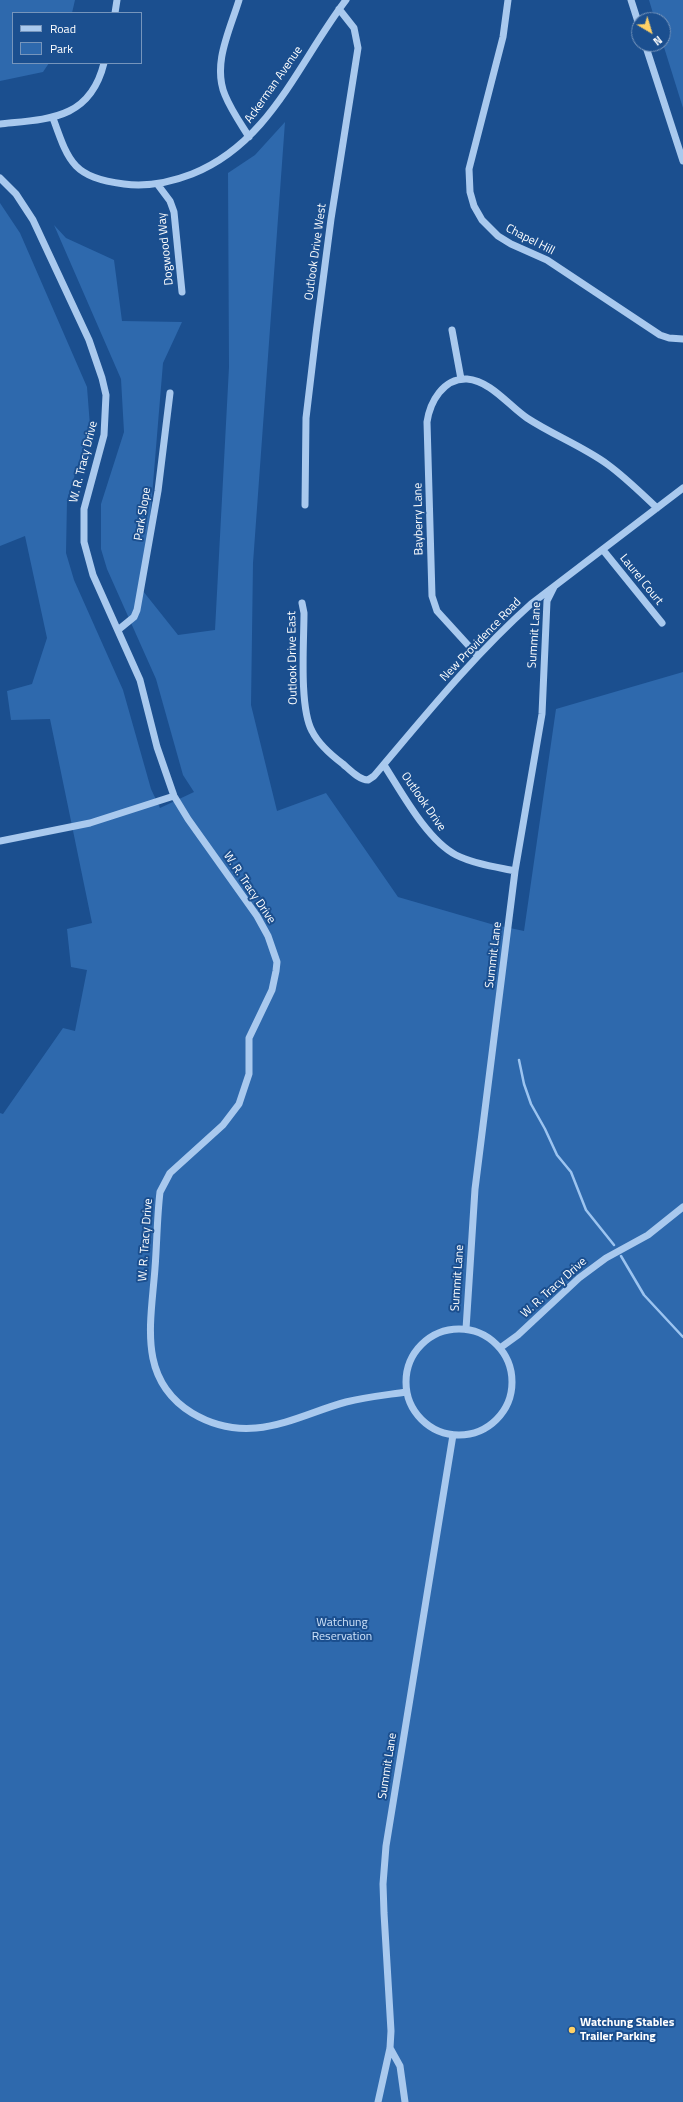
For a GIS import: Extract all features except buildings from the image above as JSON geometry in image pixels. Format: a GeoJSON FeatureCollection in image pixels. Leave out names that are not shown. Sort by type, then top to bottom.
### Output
{"type":"FeatureCollection","features":[{"type":"Feature","properties":{"kind":"street"},"geometry":{"type":"LineString","coordinates":[[115,12],[117,0]]}},
{"type":"Feature","properties":{"kind":"street"},"geometry":{"type":"LineString","coordinates":[[239,0],[223,53],[220,78],[232,109],[249,137]]}},
{"type":"Feature","properties":{"kind":"street","name":"Ackerman Avenue"},"geometry":{"type":"LineString","coordinates":[[53,118],[66,155],[82,172],[95,179],[140,185],[158,185],[189,175],[214,164],[233,152],[267,117],[346,0]]}},
{"type":"Feature","properties":{"kind":"street","name":"Chapel Hill"},"geometry":{"type":"LineString","coordinates":[[508,0],[503,37],[469,169],[470,192],[478,213],[492,231],[504,240],[547,260],[660,335],[669,338],[683,339]]}},
{"type":"Feature","properties":{"kind":"street"},"geometry":{"type":"LineString","coordinates":[[631,0],[635,12]]}},
{"type":"Feature","properties":{"kind":"street","name":"Outlook Drive West"},"geometry":{"type":"LineString","coordinates":[[305,505],[306,418],[331,219],[358,48],[354,28],[339,9]]}},
{"type":"Feature","properties":{"kind":"street"},"geometry":{"type":"LineString","coordinates":[[648,52],[683,161]]}},
{"type":"Feature","properties":{"kind":"street"},"geometry":{"type":"LineString","coordinates":[[0,124],[53,118],[77,106],[89,94],[95,85],[104,64]]}},
{"type":"Feature","properties":{"kind":"street","name":"W. R. Tracy Drive"},"geometry":{"type":"LineString","coordinates":[[0,178],[16,194],[33,220],[89,340],[102,378],[106,408],[104,435],[86,498],[83,532],[86,552],[93,575],[140,680],[157,747],[174,796],[188,820],[263,926],[275,954],[276,971],[272,990],[249,1038],[249,1074],[239,1104],[223,1125],[170,1173],[160,1192],[150,1341],[157,1375],[164,1388],[182,1407],[203,1419],[225,1427],[242,1429],[281,1423],[346,1402],[406,1392]]}},
{"type":"Feature","properties":{"kind":"street","name":"Dogwood Way"},"geometry":{"type":"LineString","coordinates":[[158,185],[170,201],[174,212],[182,292]]}},
{"type":"Feature","properties":{"kind":"street"},"geometry":{"type":"LineString","coordinates":[[452,330],[461,379],[476,381],[483,384],[543,428],[606,463],[657,508]]}},
{"type":"Feature","properties":{"kind":"street","name":"Bayberry Lane"},"geometry":{"type":"LineString","coordinates":[[461,379],[449,384],[443,389],[435,399],[429,413],[428,430],[432,596],[438,611],[478,656]]}},
{"type":"Feature","properties":{"kind":"street","name":"Park Slope"},"geometry":{"type":"LineString","coordinates":[[118,630],[134,617],[138,610],[158,491],[170,393]]}},
{"type":"Feature","properties":{"kind":"street","name":"New Providence Road"},"geometry":{"type":"LineString","coordinates":[[368,780],[384,765],[478,656],[515,618],[683,488]]}},
{"type":"Feature","properties":{"kind":"street","name":"Laurel Court"},"geometry":{"type":"LineString","coordinates":[[603,550],[662,623]]}},
{"type":"Feature","properties":{"kind":"street","name":"Summit Lane"},"geometry":{"type":"LineString","coordinates":[[466,1329],[475,1189],[515,871],[542,714],[547,601],[554,587]]}},
{"type":"Feature","properties":{"kind":"street","name":"Outlook Drive East"},"geometry":{"type":"LineString","coordinates":[[302,603],[304,613],[305,707],[308,724],[321,744],[334,757],[361,778],[368,780]]}},
{"type":"Feature","properties":{"kind":"street","name":"Outlook Drive"},"geometry":{"type":"LineString","coordinates":[[384,765],[428,831],[442,846],[464,858],[515,871]]}},
{"type":"Feature","properties":{"kind":"street"},"geometry":{"type":"LineString","coordinates":[[0,841],[7,841],[90,823],[174,796]]}},
{"type":"Feature","properties":{"kind":"street","name":"W. R. Tracy Drive"},"geometry":{"type":"LineString","coordinates":[[500,1348],[518,1334],[579,1278],[606,1258],[648,1235],[683,1207]]}},
{"type":"Feature","properties":{"kind":"street"},"geometry":{"type":"LineString","coordinates":[[449,1329],[466,1329],[485,1336],[500,1348],[509,1363],[512,1381],[509,1399],[501,1414],[487,1427],[471,1434],[453,1435],[437,1430],[423,1421],[412,1408],[406,1392],[407,1370],[410,1359],[420,1345],[433,1335],[449,1329]]}},
{"type":"Feature","properties":{"kind":"street","name":"Summit Lane"},"geometry":{"type":"LineString","coordinates":[[378,2102],[390,2048],[392,2016],[383,1884],[386,1846],[453,1435]]}},
{"type":"Feature","properties":{"kind":"street"},"geometry":{"type":"LineString","coordinates":[[390,2048],[400,2066],[405,2102]]}},
{"type":"Feature","properties":{"kind":"green space"},"geometry":{"type":"Polygon","coordinates":[[[0,0],[75,0],[72,12],[12,12],[12,64],[48,64],[43,72],[0,81],[0,0]]]}},
{"type":"Feature","properties":{"kind":"green space"},"geometry":{"type":"Polygon","coordinates":[[[649,0],[683,0],[683,108],[666,52],[671,52],[671,12],[653,12],[649,0]]]}},
{"type":"Feature","properties":{"kind":"green space","name":"Watchung Reservation"},"geometry":{"type":"Polygon","coordinates":[[[285,122],[253,563],[251,705],[277,811],[326,793],[398,897],[491,924],[524,931],[556,709],[683,672],[683,2102],[0,2102],[0,1113],[3,1114],[63,1028],[75,1031],[87,970],[71,967],[67,929],[92,923],[50,719],[11,720],[7,691],[32,684],[47,638],[25,536],[0,546],[0,203],[20,233],[87,387],[90,426],[67,500],[66,553],[74,580],[123,690],[151,789],[160,808],[194,792],[183,775],[156,679],[107,569],[101,549],[101,504],[124,432],[121,379],[54,225],[66,238],[114,260],[122,321],[182,322],[163,363],[150,520],[139,586],[178,635],[215,630],[229,367],[228,173],[255,155],[285,122]]]}},
{"type":"Feature","properties":{"kind":"waterway"},"geometry":{"type":"LineString","coordinates":[[519,1060],[524,1084],[531,1104],[557,1155],[571,1172],[586,1210],[614,1245]]}},
{"type":"Feature","properties":{"kind":"waterway"},"geometry":{"type":"LineString","coordinates":[[621,1256],[644,1295],[683,1337]]}},
{"type":"Feature","properties":{"kind":"place","name":"Watchung Stables Trailer Parking"},"geometry":{"type":"Point","coordinates":[572,2030]}}]}
